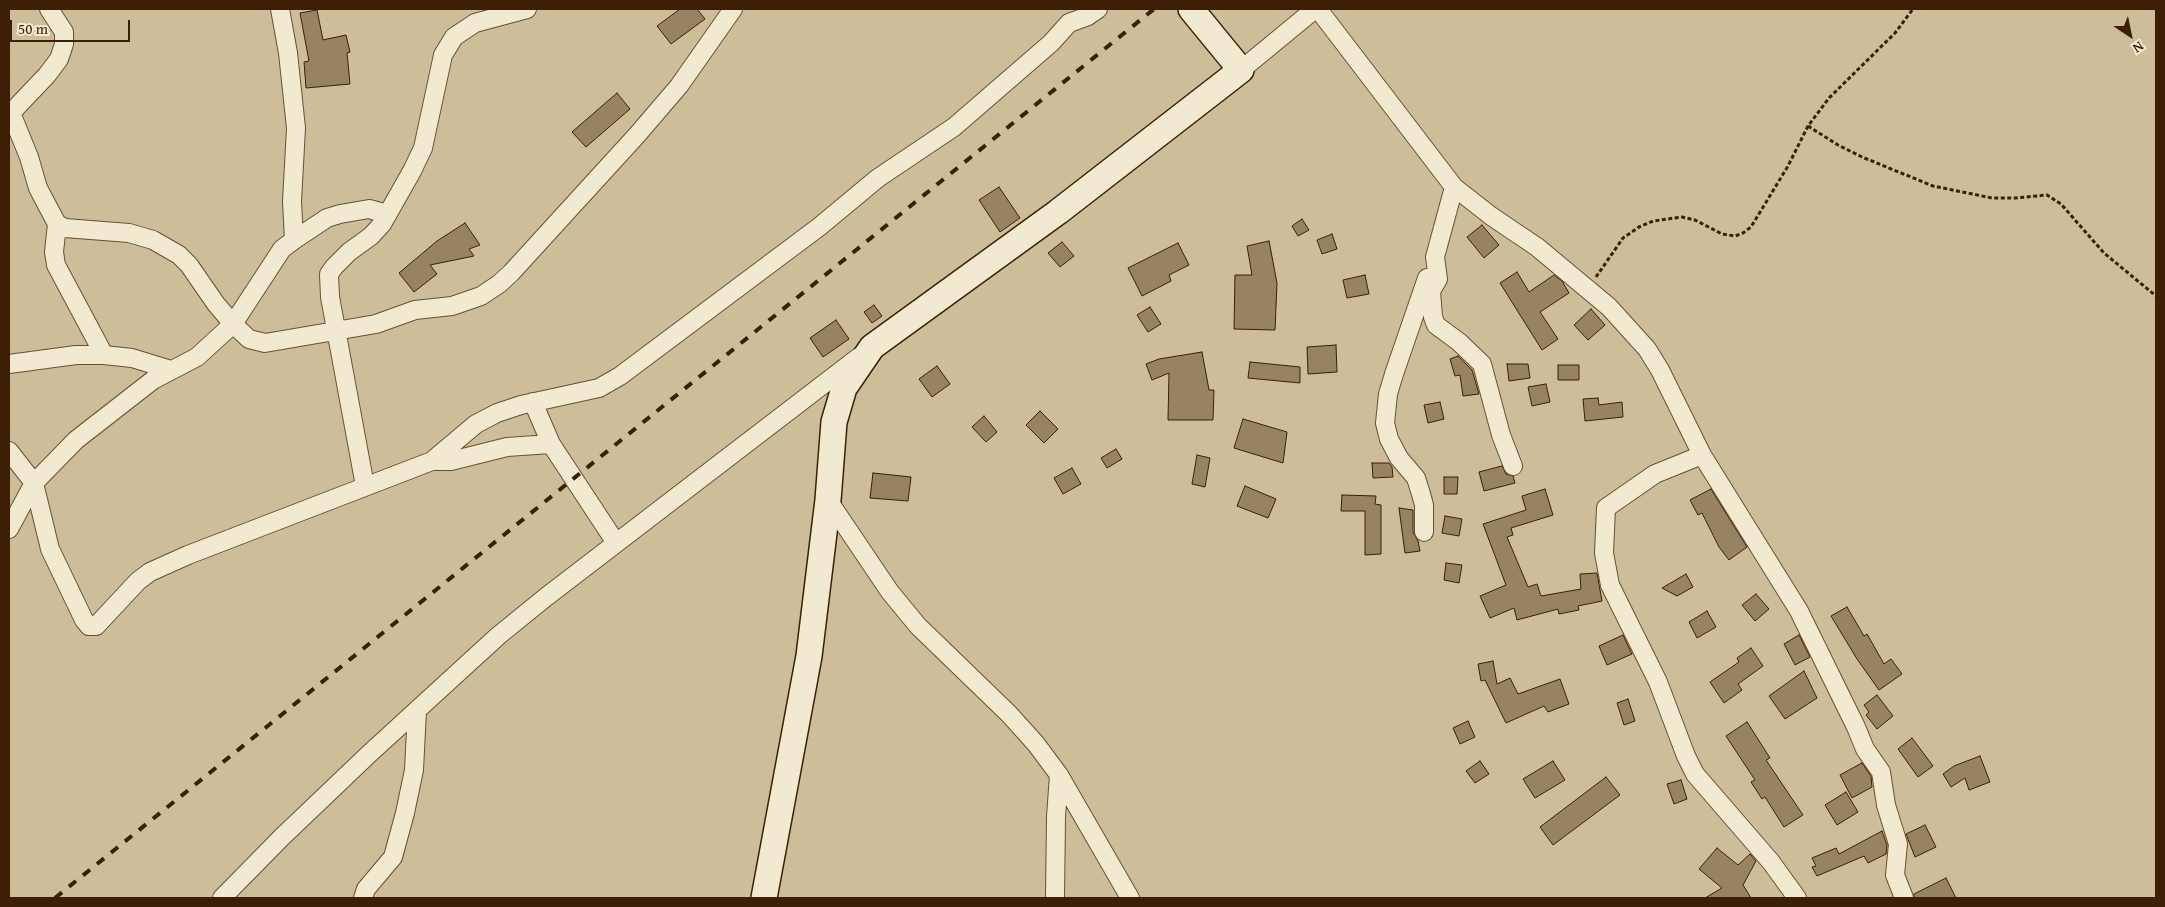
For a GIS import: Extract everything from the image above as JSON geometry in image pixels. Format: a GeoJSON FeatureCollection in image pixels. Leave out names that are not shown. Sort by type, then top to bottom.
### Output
{"type":"FeatureCollection","features":[{"type":"Feature","properties":{"kind":"street"},"geometry":{"type":"LineString","coordinates":[[49,9],[64,32],[64,44],[59,59],[47,76],[10,114],[29,157],[38,188],[57,224],[54,252],[56,265],[104,355]]}},
{"type":"Feature","properties":{"kind":"street"},"geometry":{"type":"LineString","coordinates":[[280,9],[289,61],[296,128],[292,201],[294,240]]}},
{"type":"Feature","properties":{"kind":"street"},"geometry":{"type":"LineString","coordinates":[[365,486],[330,297],[330,274],[334,267],[349,252],[371,236],[382,224],[423,148],[443,56],[451,41],[462,30],[475,23],[527,9]]}},
{"type":"Feature","properties":{"kind":"street"},"geometry":{"type":"LineString","coordinates":[[57,224],[65,228],[129,233],[153,240],[179,255],[189,265],[216,304],[249,339],[265,344],[376,324],[415,310],[452,306],[481,296],[511,273],[637,135],[679,86],[733,9]]}},
{"type":"Feature","properties":{"kind":"street"},"geometry":{"type":"LineString","coordinates":[[9,451],[34,483],[50,549],[84,620],[90,626],[96,626],[138,581],[150,572],[188,555],[432,461],[476,424],[497,414],[533,402],[599,388],[620,376],[819,227],[878,178],[954,126],[1051,43],[1070,23],[1088,16],[1098,9]]}},
{"type":"Feature","properties":{"kind":"street"},"geometry":{"type":"LineString","coordinates":[[1191,9],[1241,70]]}},
{"type":"Feature","properties":{"kind":"street"},"geometry":{"type":"LineString","coordinates":[[222,898],[282,837],[498,636],[872,347],[1058,212],[1241,70],[1316,9],[1454,187],[1491,216],[1537,247],[1609,307],[1647,349],[1660,370],[1702,455],[1799,611],[1865,749],[1881,772],[1886,805],[1898,844],[1895,875],[1904,898]]}},
{"type":"Feature","properties":{"kind":"street"},"geometry":{"type":"LineString","coordinates":[[1424,532],[1424,505],[1416,478],[1399,458],[1389,439],[1385,415],[1394,374],[1436,257],[1454,187]]}},
{"type":"Feature","properties":{"kind":"street"},"geometry":{"type":"LineString","coordinates":[[9,529],[34,483],[76,440],[136,392],[170,370],[197,357],[233,324],[282,249],[327,218],[369,209],[387,214]]}},
{"type":"Feature","properties":{"kind":"street"},"geometry":{"type":"LineString","coordinates":[[1436,257],[1438,279],[1431,291],[1433,317],[1436,325],[1459,342],[1482,364],[1500,435],[1513,466]]}},
{"type":"Feature","properties":{"kind":"street"},"geometry":{"type":"LineString","coordinates":[[764,898],[809,656],[828,500],[834,422],[839,402],[854,371],[872,347]]}},
{"type":"Feature","properties":{"kind":"street"},"geometry":{"type":"LineString","coordinates":[[9,364],[76,355],[104,355],[132,358],[170,370]]}},
{"type":"Feature","properties":{"kind":"street"},"geometry":{"type":"LineString","coordinates":[[533,402],[551,444],[616,543]]}},
{"type":"Feature","properties":{"kind":"street"},"geometry":{"type":"LineString","coordinates":[[432,461],[451,461],[520,445],[551,444]]}},
{"type":"Feature","properties":{"kind":"street"},"geometry":{"type":"LineString","coordinates":[[1702,455],[1655,474],[1606,508],[1604,553],[1610,585],[1660,688],[1686,756],[1695,774],[1770,862],[1797,898]]}},
{"type":"Feature","properties":{"kind":"street"},"geometry":{"type":"LineString","coordinates":[[828,500],[890,592],[918,626],[1036,744],[1059,775],[1130,898]]}},
{"type":"Feature","properties":{"kind":"street"},"geometry":{"type":"LineString","coordinates":[[362,898],[366,889],[393,857],[414,770],[417,710]]}},
{"type":"Feature","properties":{"kind":"street"},"geometry":{"type":"LineString","coordinates":[[1055,898],[1056,818],[1059,775]]}},
{"type":"Feature","properties":{"kind":"path"},"geometry":{"type":"LineString","coordinates":[[1586,288],[1594,280],[1622,238],[1653,221],[1682,217],[1695,220],[1722,234],[1736,236],[1751,227],[1788,166],[1808,126],[1829,98],[1895,33],[1913,9]]}},
{"type":"Feature","properties":{"kind":"path"},"geometry":{"type":"LineString","coordinates":[[1808,126],[1846,149],[1933,186],[1992,198],[2047,195],[2061,204],[2104,253],[2156,296]]}},
{"type":"Feature","properties":{"kind":"shaded area"},"geometry":{"type":"Polygon","coordinates":[[[9,9],[2156,9],[2156,898],[9,898],[9,9]]]}},
{"type":"Feature","properties":{"kind":"building"},"geometry":{"type":"Polygon","coordinates":[[[680,9],[697,9],[705,19],[671,44],[657,26],[680,9]]]}},
{"type":"Feature","properties":{"kind":"building"},"geometry":{"type":"Polygon","coordinates":[[[317,10],[323,40],[346,35],[350,52],[347,53],[350,84],[306,88],[304,62],[309,61],[300,13],[317,10]]]}},
{"type":"Feature","properties":{"kind":"building"},"geometry":{"type":"Polygon","coordinates":[[[617,93],[630,109],[586,147],[572,132],[617,93]]]}},
{"type":"Feature","properties":{"kind":"building"},"geometry":{"type":"Polygon","coordinates":[[[999,187],[1020,218],[1000,232],[979,200],[999,187]]]}},
{"type":"Feature","properties":{"kind":"building"},"geometry":{"type":"Polygon","coordinates":[[[1302,219],[1309,230],[1298,236],[1292,226],[1302,219]]]}},
{"type":"Feature","properties":{"kind":"building"},"geometry":{"type":"Polygon","coordinates":[[[465,223],[480,245],[469,249],[474,256],[430,265],[437,274],[414,292],[399,273],[437,241],[465,223]]]}},
{"type":"Feature","properties":{"kind":"building"},"geometry":{"type":"Polygon","coordinates":[[[1482,225],[1499,245],[1484,258],[1467,237],[1482,225]]]}},
{"type":"Feature","properties":{"kind":"building"},"geometry":{"type":"Polygon","coordinates":[[[1332,234],[1337,249],[1322,254],[1317,240],[1332,234]]]}},
{"type":"Feature","properties":{"kind":"building"},"geometry":{"type":"Polygon","coordinates":[[[1269,241],[1277,283],[1275,330],[1234,329],[1235,275],[1252,275],[1247,246],[1269,241]]]}},
{"type":"Feature","properties":{"kind":"building"},"geometry":{"type":"Polygon","coordinates":[[[1062,242],[1074,256],[1060,267],[1048,253],[1062,242]]]}},
{"type":"Feature","properties":{"kind":"building"},"geometry":{"type":"Polygon","coordinates":[[[1178,243],[1189,265],[1169,275],[1171,281],[1142,296],[1128,268],[1178,243]]]}},
{"type":"Feature","properties":{"kind":"building"},"geometry":{"type":"Polygon","coordinates":[[[1517,272],[1529,292],[1554,275],[1562,281],[1569,293],[1540,312],[1558,339],[1542,350],[1500,283],[1517,272]]]}},
{"type":"Feature","properties":{"kind":"building"},"geometry":{"type":"Polygon","coordinates":[[[1365,275],[1369,294],[1347,298],[1343,280],[1365,275]]]}},
{"type":"Feature","properties":{"kind":"building"},"geometry":{"type":"Polygon","coordinates":[[[874,305],[882,316],[872,323],[864,312],[874,305]]]}},
{"type":"Feature","properties":{"kind":"building"},"geometry":{"type":"Polygon","coordinates":[[[1150,307],[1161,324],[1148,332],[1137,315],[1150,307]]]}},
{"type":"Feature","properties":{"kind":"building"},"geometry":{"type":"Polygon","coordinates":[[[1591,309],[1605,325],[1588,340],[1574,325],[1591,309]]]}},
{"type":"Feature","properties":{"kind":"building"},"geometry":{"type":"Polygon","coordinates":[[[836,320],[849,339],[823,357],[810,338],[836,320]]]}},
{"type":"Feature","properties":{"kind":"building"},"geometry":{"type":"Polygon","coordinates":[[[1336,345],[1337,372],[1308,374],[1307,347],[1336,345]]]}},
{"type":"Feature","properties":{"kind":"building"},"geometry":{"type":"Polygon","coordinates":[[[1202,352],[1209,390],[1214,390],[1213,420],[1168,420],[1169,373],[1152,380],[1146,364],[1159,359],[1202,352]]]}},
{"type":"Feature","properties":{"kind":"building"},"geometry":{"type":"Polygon","coordinates":[[[1458,356],[1472,370],[1479,394],[1463,396],[1460,375],[1455,376],[1450,359],[1458,356]]]}},
{"type":"Feature","properties":{"kind":"building"},"geometry":{"type":"Polygon","coordinates":[[[1250,362],[1300,367],[1300,383],[1248,378],[1250,362]]]}},
{"type":"Feature","properties":{"kind":"building"},"geometry":{"type":"Polygon","coordinates":[[[1507,364],[1528,364],[1530,378],[1509,381],[1507,364]]]}},
{"type":"Feature","properties":{"kind":"building"},"geometry":{"type":"Polygon","coordinates":[[[1558,365],[1579,365],[1579,380],[1558,380],[1558,365]]]}},
{"type":"Feature","properties":{"kind":"building"},"geometry":{"type":"Polygon","coordinates":[[[937,366],[950,384],[932,397],[919,379],[937,366]]]}},
{"type":"Feature","properties":{"kind":"building"},"geometry":{"type":"Polygon","coordinates":[[[1546,384],[1550,402],[1532,406],[1528,387],[1546,384]]]}},
{"type":"Feature","properties":{"kind":"building"},"geometry":{"type":"Polygon","coordinates":[[[1598,398],[1599,405],[1622,402],[1623,417],[1585,421],[1583,399],[1598,398]]]}},
{"type":"Feature","properties":{"kind":"building"},"geometry":{"type":"Polygon","coordinates":[[[1440,402],[1444,419],[1428,423],[1424,405],[1440,402]]]}},
{"type":"Feature","properties":{"kind":"building"},"geometry":{"type":"Polygon","coordinates":[[[1040,411],[1058,429],[1044,443],[1026,425],[1040,411]]]}},
{"type":"Feature","properties":{"kind":"building"},"geometry":{"type":"Polygon","coordinates":[[[984,416],[997,432],[986,442],[972,427],[984,416]]]}},
{"type":"Feature","properties":{"kind":"building"},"geometry":{"type":"Polygon","coordinates":[[[1243,419],[1287,432],[1283,463],[1234,448],[1243,419]]]}},
{"type":"Feature","properties":{"kind":"building"},"geometry":{"type":"Polygon","coordinates":[[[1116,449],[1122,459],[1107,468],[1101,458],[1116,449]]]}},
{"type":"Feature","properties":{"kind":"building"},"geometry":{"type":"Polygon","coordinates":[[[1197,455],[1210,458],[1205,487],[1192,484],[1197,455]]]}},
{"type":"Feature","properties":{"kind":"building"},"geometry":{"type":"Polygon","coordinates":[[[1372,463],[1389,463],[1392,467],[1393,477],[1373,478],[1372,463]]]}},
{"type":"Feature","properties":{"kind":"building"},"geometry":{"type":"Polygon","coordinates":[[[1502,466],[1506,474],[1513,476],[1515,483],[1484,491],[1479,472],[1502,466]]]}},
{"type":"Feature","properties":{"kind":"building"},"geometry":{"type":"Polygon","coordinates":[[[1072,468],[1081,484],[1063,494],[1054,478],[1072,468]]]}},
{"type":"Feature","properties":{"kind":"building"},"geometry":{"type":"Polygon","coordinates":[[[873,473],[911,477],[908,501],[870,498],[873,473]]]}},
{"type":"Feature","properties":{"kind":"building"},"geometry":{"type":"Polygon","coordinates":[[[1444,477],[1458,477],[1457,494],[1444,494],[1444,477]]]}},
{"type":"Feature","properties":{"kind":"building"},"geometry":{"type":"Polygon","coordinates":[[[1245,486],[1276,499],[1268,518],[1237,506],[1245,486]]]}},
{"type":"Feature","properties":{"kind":"building"},"geometry":{"type":"Polygon","coordinates":[[[1545,489],[1553,515],[1511,528],[1513,535],[1507,537],[1528,587],[1537,584],[1541,596],[1581,589],[1580,574],[1597,573],[1602,601],[1578,606],[1579,610],[1559,614],[1558,609],[1517,620],[1514,608],[1490,618],[1480,596],[1506,585],[1483,524],[1526,510],[1522,496],[1545,489]]]}},
{"type":"Feature","properties":{"kind":"building"},"geometry":{"type":"Polygon","coordinates":[[[1711,489],[1747,547],[1729,560],[1719,547],[1702,513],[1698,515],[1690,500],[1711,489]]]}},
{"type":"Feature","properties":{"kind":"building"},"geometry":{"type":"Polygon","coordinates":[[[1342,495],[1376,496],[1375,504],[1381,505],[1381,554],[1365,555],[1365,511],[1341,511],[1342,495]]]}},
{"type":"Feature","properties":{"kind":"building"},"geometry":{"type":"Polygon","coordinates":[[[1399,508],[1413,510],[1413,532],[1418,541],[1420,551],[1405,553],[1399,508]]]}},
{"type":"Feature","properties":{"kind":"building"},"geometry":{"type":"Polygon","coordinates":[[[1445,516],[1462,519],[1459,536],[1442,533],[1445,516]]]}},
{"type":"Feature","properties":{"kind":"building"},"geometry":{"type":"Polygon","coordinates":[[[1446,563],[1462,565],[1459,583],[1444,580],[1446,563]]]}},
{"type":"Feature","properties":{"kind":"building"},"geometry":{"type":"Polygon","coordinates":[[[1686,574],[1693,587],[1677,596],[1662,588],[1686,574]]]}},
{"type":"Feature","properties":{"kind":"building"},"geometry":{"type":"Polygon","coordinates":[[[1756,594],[1769,609],[1755,621],[1742,605],[1756,594]]]}},
{"type":"Feature","properties":{"kind":"building"},"geometry":{"type":"Polygon","coordinates":[[[1847,607],[1864,636],[1867,634],[1884,664],[1891,659],[1902,674],[1879,690],[1857,659],[1831,616],[1847,607]]]}},
{"type":"Feature","properties":{"kind":"building"},"geometry":{"type":"Polygon","coordinates":[[[1707,611],[1716,627],[1697,638],[1689,622],[1707,611]]]}},
{"type":"Feature","properties":{"kind":"building"},"geometry":{"type":"Polygon","coordinates":[[[1623,635],[1632,654],[1607,665],[1599,646],[1623,635]]]}},
{"type":"Feature","properties":{"kind":"building"},"geometry":{"type":"Polygon","coordinates":[[[1799,635],[1810,657],[1795,665],[1784,644],[1799,635]]]}},
{"type":"Feature","properties":{"kind":"building"},"geometry":{"type":"Polygon","coordinates":[[[1751,648],[1763,666],[1738,684],[1742,690],[1724,703],[1710,682],[1739,662],[1737,658],[1751,648]]]}},
{"type":"Feature","properties":{"kind":"building"},"geometry":{"type":"Polygon","coordinates":[[[1493,661],[1497,684],[1510,678],[1518,694],[1560,679],[1569,704],[1548,712],[1544,706],[1506,723],[1485,680],[1481,681],[1478,664],[1493,661]]]}},
{"type":"Feature","properties":{"kind":"building"},"geometry":{"type":"Polygon","coordinates":[[[1804,671],[1817,698],[1785,719],[1769,696],[1804,671]]]}},
{"type":"Feature","properties":{"kind":"building"},"geometry":{"type":"Polygon","coordinates":[[[1877,695],[1893,716],[1877,729],[1866,715],[1869,712],[1864,705],[1877,695]]]}},
{"type":"Feature","properties":{"kind":"building"},"geometry":{"type":"Polygon","coordinates":[[[1628,699],[1635,721],[1624,725],[1617,703],[1628,699]]]}},
{"type":"Feature","properties":{"kind":"building"},"geometry":{"type":"Polygon","coordinates":[[[1468,721],[1475,737],[1460,744],[1453,728],[1468,721]]]}},
{"type":"Feature","properties":{"kind":"building"},"geometry":{"type":"Polygon","coordinates":[[[1747,722],[1770,758],[1766,760],[1803,815],[1784,827],[1765,797],[1762,799],[1751,782],[1755,780],[1726,736],[1747,722]]]}},
{"type":"Feature","properties":{"kind":"building"},"geometry":{"type":"Polygon","coordinates":[[[1912,738],[1933,766],[1918,777],[1898,749],[1912,738]]]}},
{"type":"Feature","properties":{"kind":"building"},"geometry":{"type":"Polygon","coordinates":[[[1980,756],[1990,782],[1969,790],[1965,778],[1951,787],[1943,774],[1954,766],[1980,756]]]}},
{"type":"Feature","properties":{"kind":"building"},"geometry":{"type":"Polygon","coordinates":[[[1480,761],[1489,774],[1475,783],[1466,771],[1480,761]]]}},
{"type":"Feature","properties":{"kind":"building"},"geometry":{"type":"Polygon","coordinates":[[[1553,761],[1565,780],[1535,798],[1523,779],[1553,761]]]}},
{"type":"Feature","properties":{"kind":"building"},"geometry":{"type":"Polygon","coordinates":[[[1862,763],[1871,776],[1872,787],[1852,798],[1840,775],[1862,763]]]}},
{"type":"Feature","properties":{"kind":"building"},"geometry":{"type":"Polygon","coordinates":[[[1606,777],[1620,795],[1553,845],[1540,827],[1606,777]]]}},
{"type":"Feature","properties":{"kind":"building"},"geometry":{"type":"Polygon","coordinates":[[[1681,780],[1687,799],[1674,804],[1667,784],[1681,780]]]}},
{"type":"Feature","properties":{"kind":"building"},"geometry":{"type":"Polygon","coordinates":[[[1846,792],[1858,812],[1837,825],[1825,805],[1846,792]]]}},
{"type":"Feature","properties":{"kind":"building"},"geometry":{"type":"Polygon","coordinates":[[[1925,825],[1936,847],[1915,857],[1906,834],[1925,825]]]}},
{"type":"Feature","properties":{"kind":"building"},"geometry":{"type":"Polygon","coordinates":[[[1882,831],[1887,845],[1886,854],[1868,863],[1864,856],[1817,876],[1812,867],[1816,866],[1812,858],[1836,848],[1839,854],[1882,831]]]}},
{"type":"Feature","properties":{"kind":"building"},"geometry":{"type":"Polygon","coordinates":[[[1717,848],[1738,865],[1750,854],[1756,861],[1743,885],[1751,898],[1705,898],[1722,888],[1699,869],[1717,848]]]}},
{"type":"Feature","properties":{"kind":"building"},"geometry":{"type":"Polygon","coordinates":[[[1946,878],[1956,898],[1914,898],[1914,894],[1946,878]]]}},
{"type":"Feature","properties":{"kind":"railway"},"geometry":{"type":"LineString","coordinates":[[55,898],[1154,9]]}}]}
